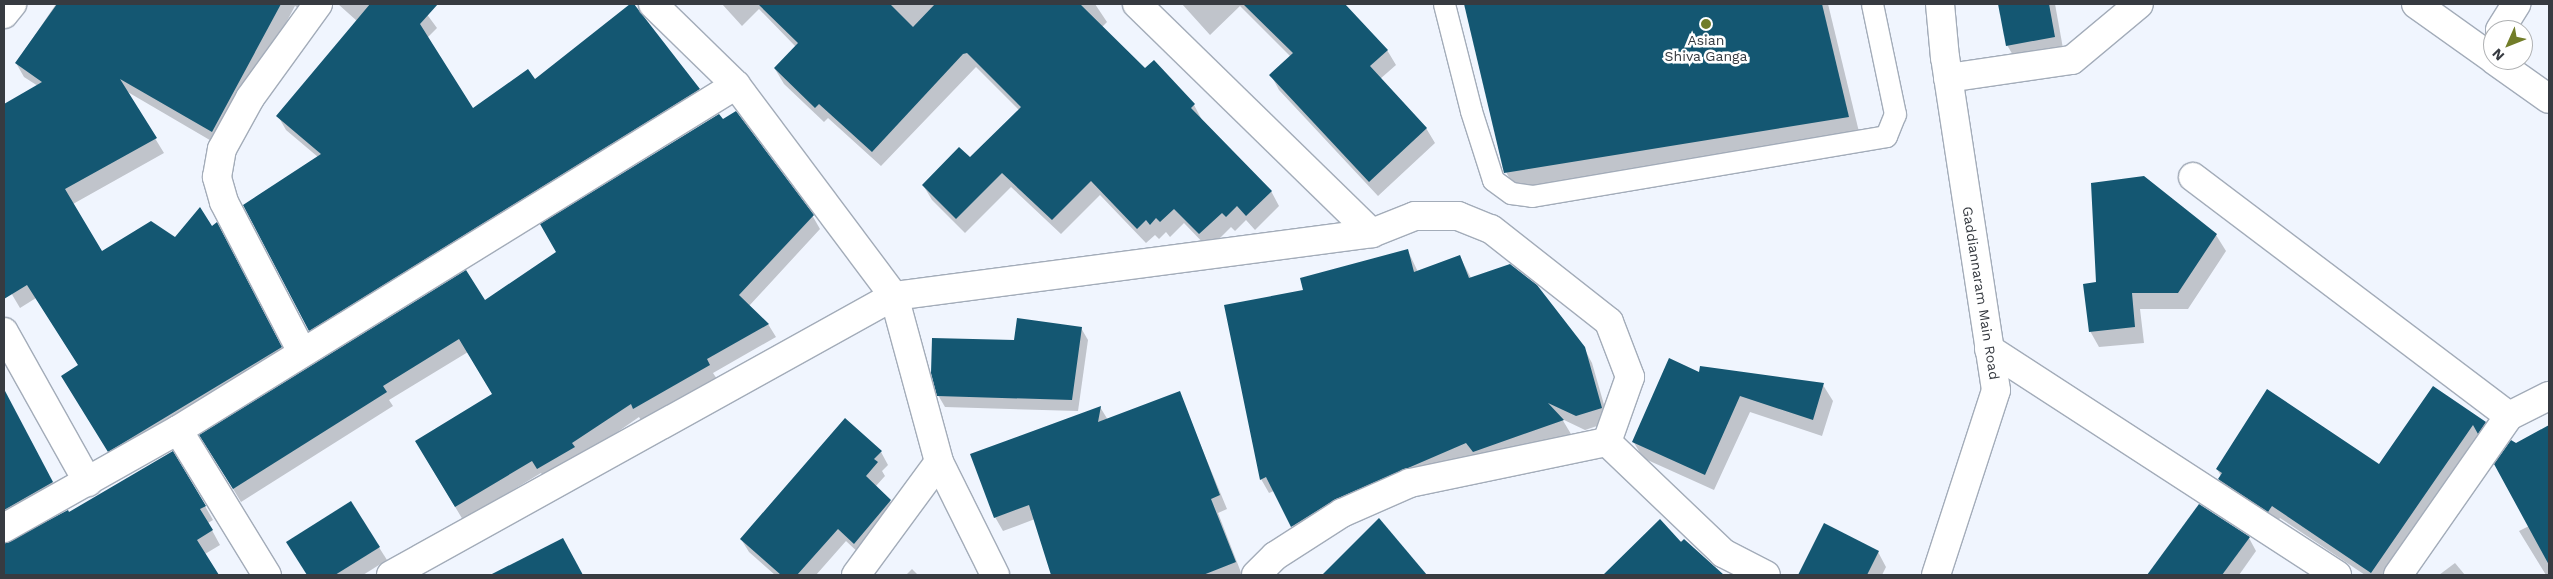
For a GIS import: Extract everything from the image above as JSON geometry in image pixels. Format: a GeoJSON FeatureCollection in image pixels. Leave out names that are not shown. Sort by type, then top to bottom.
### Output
{"type":"FeatureCollection","features":[{"type":"Feature","properties":{"kind":"street"},"geometry":{"type":"LineString","coordinates":[[4,14],[12,4]]}},
{"type":"Feature","properties":{"kind":"street"},"geometry":{"type":"LineString","coordinates":[[302,352],[224,202],[217,177],[222,149],[250,98],[318,4]]}},
{"type":"Feature","properties":{"kind":"street"},"geometry":{"type":"LineString","coordinates":[[653,4],[736,85],[894,296],[939,462],[995,575]]}},
{"type":"Feature","properties":{"kind":"street"},"geometry":{"type":"LineString","coordinates":[[1137,4],[1372,232]]}},
{"type":"Feature","properties":{"kind":"street","name":"Gaddiannaram Main Road"},"geometry":{"type":"LineString","coordinates":[[1936,575],[1996,390],[1948,78],[1940,4]]}},
{"type":"Feature","properties":{"kind":"street"},"geometry":{"type":"LineString","coordinates":[[2416,4],[2483,48]]}},
{"type":"Feature","properties":{"kind":"street"},"geometry":{"type":"LineString","coordinates":[[2506,20],[2516,4]]}},
{"type":"Feature","properties":{"kind":"street"},"geometry":{"type":"LineString","coordinates":[[1948,78],[2072,60],[2131,7]]}},
{"type":"Feature","properties":{"kind":"street"},"geometry":{"type":"LineString","coordinates":[[2512,70],[2549,99]]}},
{"type":"Feature","properties":{"kind":"street"},"geometry":{"type":"LineString","coordinates":[[4,528],[178,430],[736,85]]}},
{"type":"Feature","properties":{"kind":"street"},"geometry":{"type":"LineString","coordinates":[[2193,177],[2509,416]]}},
{"type":"Feature","properties":{"kind":"street"},"geometry":{"type":"LineString","coordinates":[[391,575],[894,296],[1372,232],[1415,216],[1458,216],[1491,229],[1609,322],[1630,377],[1607,442]]}},
{"type":"Feature","properties":{"kind":"street"},"geometry":{"type":"LineString","coordinates":[[4,332],[88,482]]}},
{"type":"Feature","properties":{"kind":"street"},"geometry":{"type":"LineString","coordinates":[[1990,350],[2337,575]]}},
{"type":"Feature","properties":{"kind":"street"},"geometry":{"type":"LineString","coordinates":[[2398,575],[2509,416],[2549,396]]}},
{"type":"Feature","properties":{"kind":"street"},"geometry":{"type":"LineString","coordinates":[[178,430],[267,575]]}},
{"type":"Feature","properties":{"kind":"street"},"geometry":{"type":"LineString","coordinates":[[1256,575],[1275,556],[1342,513],[1410,483],[1607,442]]}},
{"type":"Feature","properties":{"kind":"street"},"geometry":{"type":"LineString","coordinates":[[1607,442],[1722,553],[1766,575]]}},
{"type":"Feature","properties":{"kind":"street"},"geometry":{"type":"LineString","coordinates":[[856,575],[939,462]]}},
{"type":"Feature","properties":{"kind":"lane"},"geometry":{"type":"LineString","coordinates":[[1444,4],[1471,111],[1493,180],[1511,193],[1532,196],[1886,136],[1895,114],[1872,4]]}},
{"type":"Feature","properties":{"kind":"building"},"geometry":{"type":"Polygon","coordinates":[[[57,4],[281,4],[212,132],[120,79],[157,138],[65,189],[102,251],[151,221],[175,237],[200,207],[212,226],[217,222],[282,347],[108,452],[61,376],[78,365],[27,285],[4,299],[4,104],[42,82],[15,63],[57,4]]]}},
{"type":"Feature","properties":{"kind":"building"},"geometry":{"type":"Polygon","coordinates":[[[370,4],[438,4],[420,24],[473,108],[528,69],[535,79],[630,4],[634,4],[700,89],[309,331],[243,205],[321,154],[276,116],[370,4]]]}},
{"type":"Feature","properties":{"kind":"building"},"geometry":{"type":"Polygon","coordinates":[[[758,4],[890,4],[913,27],[935,4],[1080,4],[1145,68],[1154,60],[1195,104],[1191,108],[1272,191],[1246,216],[1237,206],[1226,217],[1222,213],[1199,234],[1174,209],[1160,222],[1156,218],[1150,225],[1146,220],[1137,229],[1091,181],[1052,220],[1002,173],[956,219],[922,185],[959,147],[970,157],[1021,107],[967,53],[963,54],[872,152],[819,104],[815,108],[774,68],[798,43],[758,4]]]}},
{"type":"Feature","properties":{"kind":"building"},"geometry":{"type":"Polygon","coordinates":[[[1243,4],[1345,4],[1388,50],[1370,66],[1427,128],[1369,182],[1269,75],[1293,53],[1243,4]]]}},
{"type":"Feature","properties":{"kind":"building"},"geometry":{"type":"Polygon","coordinates":[[[1464,4],[1822,4],[1849,117],[1504,173],[1464,4]]]}},
{"type":"Feature","properties":{"kind":"building"},"geometry":{"type":"Polygon","coordinates":[[[1998,4],[2049,4],[2055,37],[2006,46],[1998,4]]]}},
{"type":"Feature","properties":{"kind":"building"},"geometry":{"type":"Polygon","coordinates":[[[736,111],[814,215],[739,295],[769,324],[707,359],[710,365],[633,409],[631,404],[572,443],[575,447],[537,469],[532,461],[455,507],[415,441],[492,394],[459,339],[383,386],[387,392],[233,489],[199,435],[466,270],[485,300],[556,252],[540,224],[719,114],[723,119],[736,111]]]}},
{"type":"Feature","properties":{"kind":"building"},"geometry":{"type":"Polygon","coordinates":[[[2144,176],[2217,234],[2178,293],[2132,293],[2135,327],[2089,332],[2083,284],[2096,282],[2091,183],[2144,176]]]}},
{"type":"Feature","properties":{"kind":"building"},"geometry":{"type":"Polygon","coordinates":[[[1408,249],[1414,272],[1460,255],[1469,278],[1510,264],[1537,285],[1585,347],[1602,408],[1576,416],[1548,403],[1564,420],[1473,452],[1466,443],[1336,499],[1291,527],[1266,477],[1260,480],[1224,305],[1303,290],[1300,278],[1408,249]]]}},
{"type":"Feature","properties":{"kind":"building"},"geometry":{"type":"Polygon","coordinates":[[[1017,318],[1082,327],[1072,400],[937,396],[931,373],[932,338],[1014,340],[1017,318]]]}},
{"type":"Feature","properties":{"kind":"building"},"geometry":{"type":"Polygon","coordinates":[[[1669,358],[1699,372],[1700,366],[1824,383],[1813,420],[1740,396],[1705,475],[1632,442],[1669,358]]]}},
{"type":"Feature","properties":{"kind":"building"},"geometry":{"type":"Polygon","coordinates":[[[2433,386],[2486,422],[2478,434],[2473,425],[2371,573],[2272,506],[2268,512],[2218,479],[2222,473],[2216,469],[2267,389],[2379,464],[2433,386]]]}},
{"type":"Feature","properties":{"kind":"building"},"geometry":{"type":"Polygon","coordinates":[[[4,389],[53,482],[4,510],[4,389]]]}},
{"type":"Feature","properties":{"kind":"building"},"geometry":{"type":"Polygon","coordinates":[[[1180,391],[1220,495],[1211,499],[1236,562],[1203,575],[1051,575],[1029,505],[994,518],[970,454],[1101,406],[1098,422],[1180,391]]]}},
{"type":"Feature","properties":{"kind":"building"},"geometry":{"type":"Polygon","coordinates":[[[845,418],[882,451],[874,459],[878,462],[866,476],[891,500],[854,544],[838,529],[797,575],[781,575],[740,539],[845,418]]]}},
{"type":"Feature","properties":{"kind":"building"},"geometry":{"type":"Polygon","coordinates":[[[2549,425],[2549,565],[2494,464],[2511,440],[2516,443],[2549,425]]]}},
{"type":"Feature","properties":{"kind":"building"},"geometry":{"type":"Polygon","coordinates":[[[173,451],[206,506],[200,509],[213,530],[197,540],[219,575],[4,575],[4,544],[68,510],[69,512],[173,451]]]}},
{"type":"Feature","properties":{"kind":"building"},"geometry":{"type":"Polygon","coordinates":[[[351,501],[380,547],[335,575],[307,575],[286,542],[351,501]]]}},
{"type":"Feature","properties":{"kind":"building"},"geometry":{"type":"Polygon","coordinates":[[[2199,504],[2250,537],[2222,575],[2147,575],[2199,504]]]}},
{"type":"Feature","properties":{"kind":"building"},"geometry":{"type":"Polygon","coordinates":[[[1379,518],[1427,575],[1322,575],[1379,518]]]}},
{"type":"Feature","properties":{"kind":"building"},"geometry":{"type":"Polygon","coordinates":[[[1660,519],[1681,542],[1684,539],[1724,575],[1603,575],[1660,519]]]}},
{"type":"Feature","properties":{"kind":"building"},"geometry":{"type":"Polygon","coordinates":[[[1824,523],[1879,551],[1867,575],[1798,575],[1824,523]]]}},
{"type":"Feature","properties":{"kind":"building"},"geometry":{"type":"Polygon","coordinates":[[[563,538],[583,575],[490,575],[563,538]]]}},
{"type":"Feature","properties":{"kind":"place","name":"Asian Shiva Ganga"},"geometry":{"type":"Point","coordinates":[1706,24]}}]}
